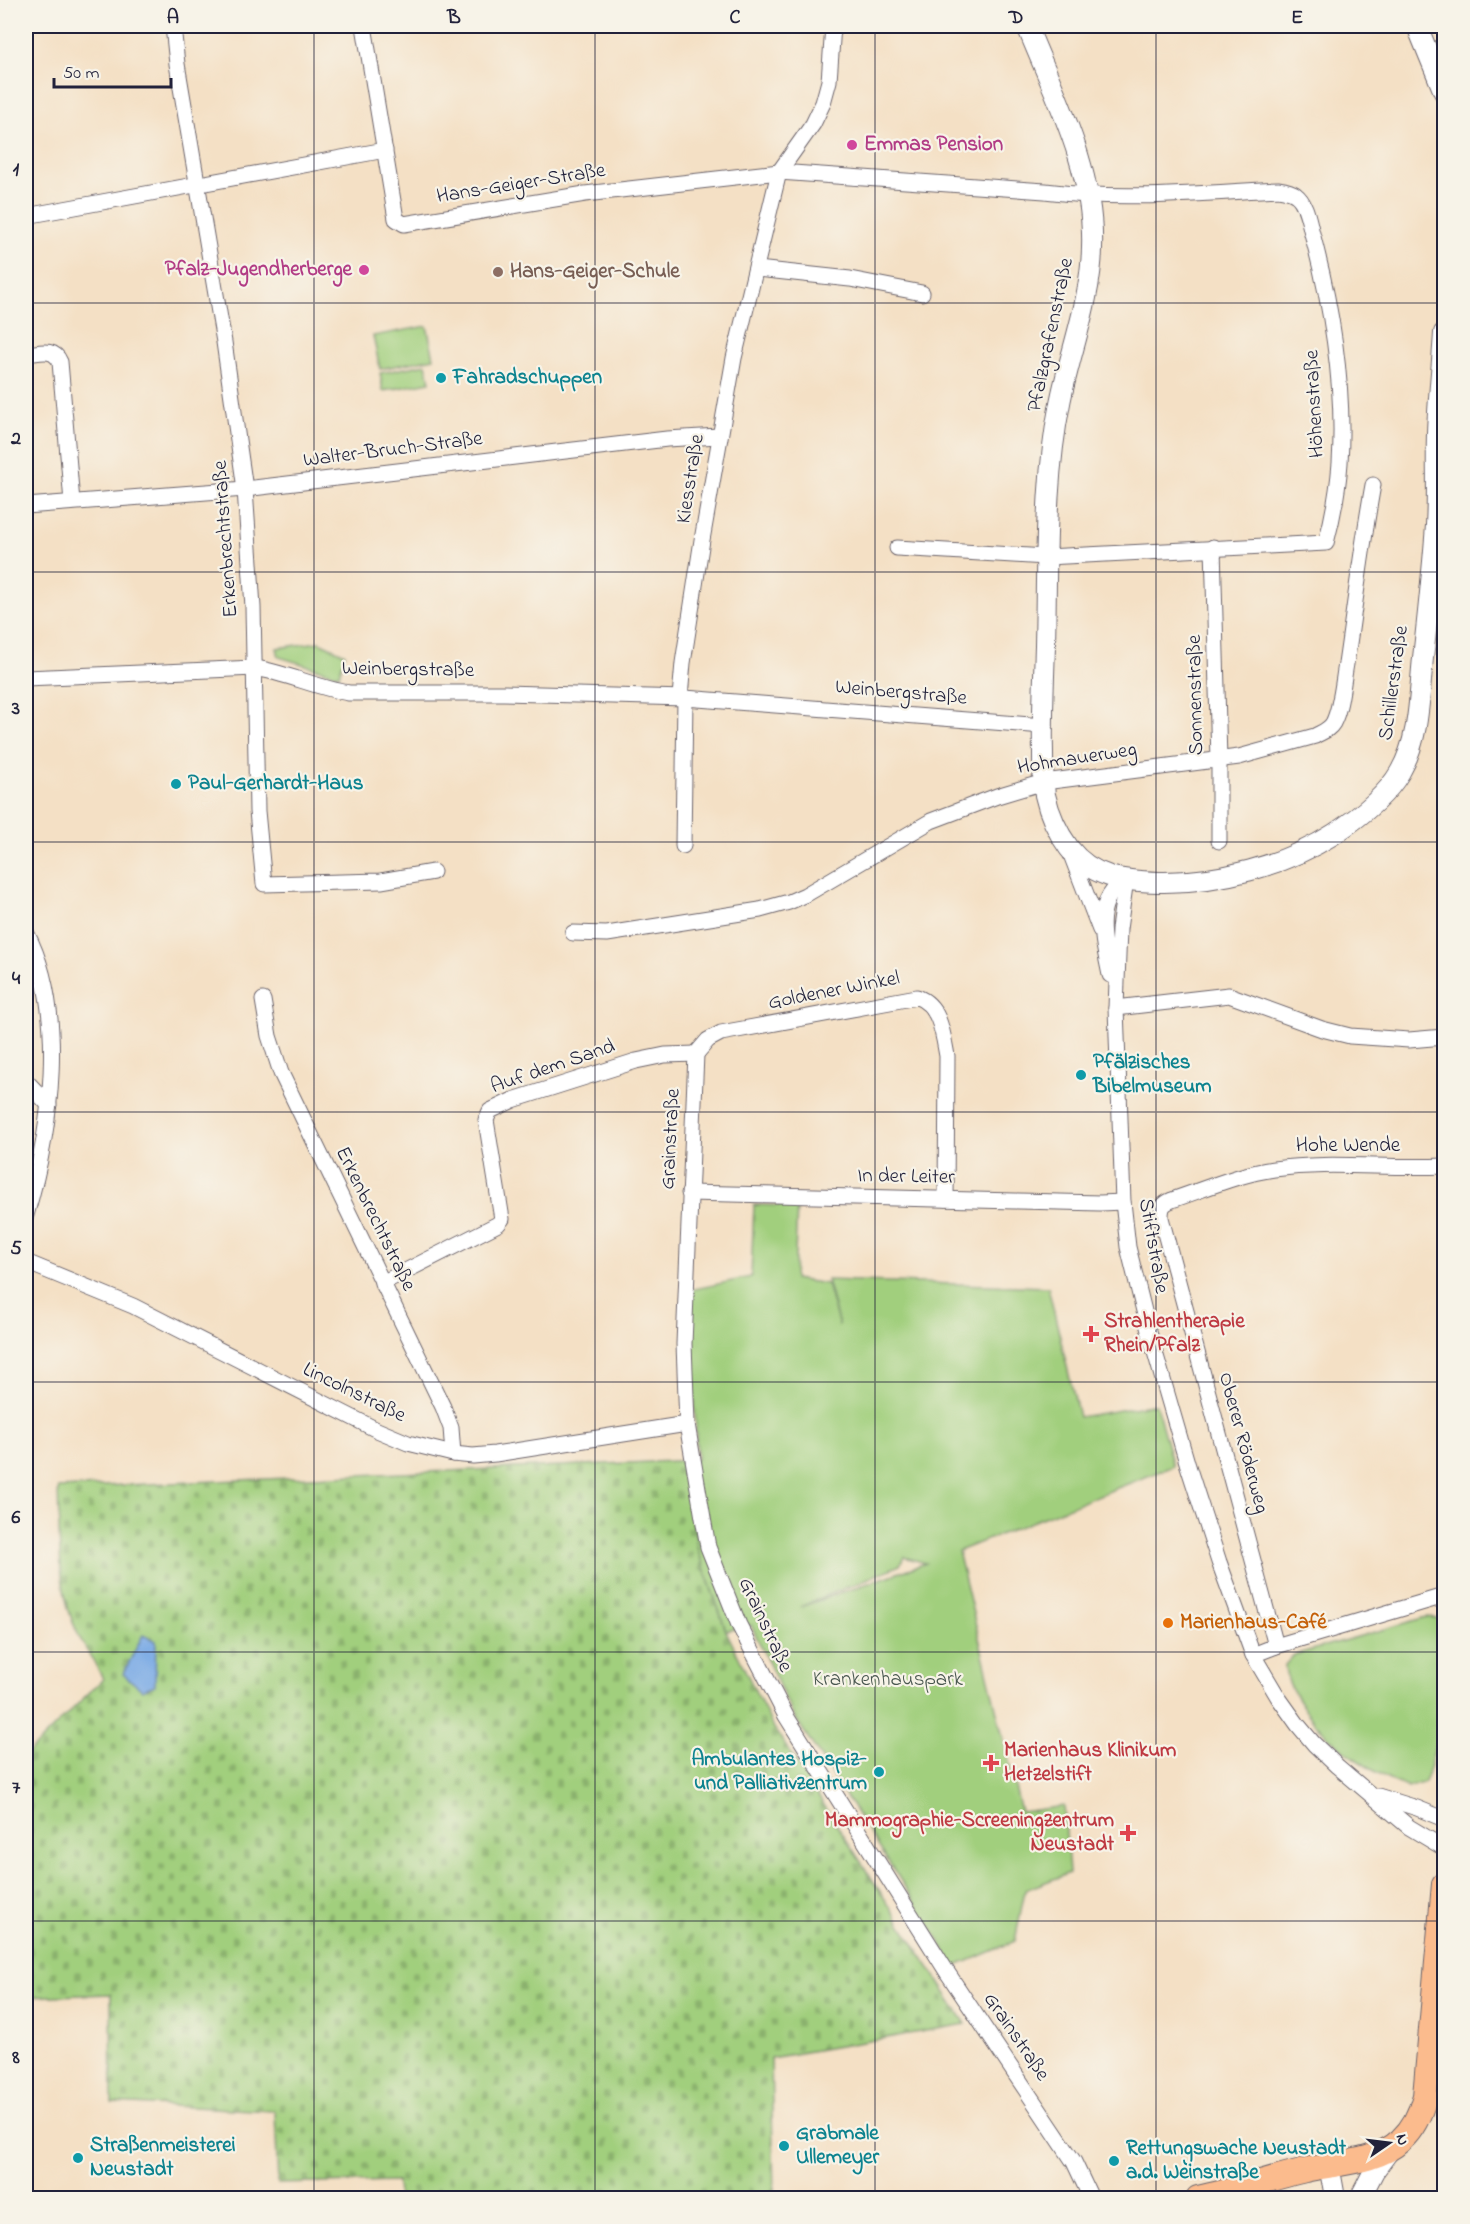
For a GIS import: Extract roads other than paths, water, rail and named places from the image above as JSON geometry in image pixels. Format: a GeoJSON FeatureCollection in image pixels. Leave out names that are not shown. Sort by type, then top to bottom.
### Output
{"type":"FeatureCollection","features":[{"type":"Feature","properties":{"kind":"main road"},"geometry":{"type":"LineString","coordinates":[[1198,2199],[1360,2159],[1392,2147],[1401,2140],[1416,2121],[1425,2096],[1444,1884]]}},
{"type":"Feature","properties":{"kind":"street","name":"Erkenbrechtstraße"},"geometry":{"type":"LineString","coordinates":[[173,26],[196,186],[224,342],[246,489],[253,597],[257,811],[264,884],[381,881],[433,872]]}},
{"type":"Feature","properties":{"kind":"street","name":"Hans-Geiger-Straße"},"geometry":{"type":"LineString","coordinates":[[364,26],[396,219],[404,224],[585,194],[779,172],[1088,196]]}},
{"type":"Feature","properties":{"kind":"street","name":"Kiesstraße"},"geometry":{"type":"LineString","coordinates":[[682,698],[684,652],[719,436],[735,358],[779,172],[813,124],[823,103],[829,81],[833,26]]}},
{"type":"Feature","properties":{"kind":"street","name":"Pfalzgrafenstraße"},"geometry":{"type":"LineString","coordinates":[[1027,26],[1071,135],[1088,196],[1092,223],[1091,266],[1055,435],[1046,557],[1042,726],[1044,782]]}},
{"type":"Feature","properties":{"kind":"street"},"geometry":{"type":"LineString","coordinates":[[1417,26],[1444,92]]}},
{"type":"Feature","properties":{"kind":"street"},"geometry":{"type":"LineString","coordinates":[[26,216],[385,150]]}},
{"type":"Feature","properties":{"kind":"street","name":"Höhenstraße"},"geometry":{"type":"LineString","coordinates":[[1046,557],[1326,543],[1338,489],[1340,420],[1337,367],[1328,304],[1307,214],[1296,195],[1288,190],[1278,189],[1145,196],[1088,196]]}},
{"type":"Feature","properties":{"kind":"street"},"geometry":{"type":"LineString","coordinates":[[757,269],[850,279],[922,293]]}},
{"type":"Feature","properties":{"kind":"street","name":"Schillerstraße"},"geometry":{"type":"LineString","coordinates":[[1044,782],[1049,809],[1066,844],[1078,859],[1092,870],[1126,879],[1157,882],[1190,880],[1252,869],[1314,845],[1365,811],[1400,774],[1410,749],[1416,724],[1428,610],[1436,523],[1437,432],[1444,333]]}},
{"type":"Feature","properties":{"kind":"street"},"geometry":{"type":"LineString","coordinates":[[26,354],[50,352],[57,355],[60,362],[72,502]]}},
{"type":"Feature","properties":{"kind":"street","name":"Walter-Bruch-Straße"},"geometry":{"type":"LineString","coordinates":[[26,506],[246,489],[668,439],[719,436]]}},
{"type":"Feature","properties":{"kind":"street","name":"Hohmauerweg"},"geometry":{"type":"LineString","coordinates":[[573,933],[607,934],[781,905],[805,895],[931,821],[997,796],[1044,782],[1219,760],[1260,752],[1315,736],[1332,724],[1336,716],[1344,678],[1361,549],[1373,485]]}},
{"type":"Feature","properties":{"kind":"street","name":"Sonnenstraße"},"geometry":{"type":"LineString","coordinates":[[1213,547],[1219,841]]}},
{"type":"Feature","properties":{"kind":"street"},"geometry":{"type":"LineString","coordinates":[[897,548],[1046,557]]}},
{"type":"Feature","properties":{"kind":"street","name":"Weinbergstraße"},"geometry":{"type":"LineString","coordinates":[[26,678],[255,668],[350,693],[527,693],[682,698],[1042,726]]}},
{"type":"Feature","properties":{"kind":"street"},"geometry":{"type":"LineString","coordinates":[[682,698],[683,846]]}},
{"type":"Feature","properties":{"kind":"street","name":"Stiftstraße"},"geometry":{"type":"LineString","coordinates":[[1066,844],[1104,939]]}},
{"type":"Feature","properties":{"kind":"street","name":"Stiftstraße"},"geometry":{"type":"LineString","coordinates":[[1116,1008],[1104,939],[1103,917],[1111,890],[1126,879]]}},
{"type":"Feature","properties":{"kind":"street","name":"Stiftstraße"},"geometry":{"type":"LineString","coordinates":[[1126,879],[1118,940],[1116,1008],[1123,1202],[1128,1247],[1150,1335],[1188,1466],[1253,1655],[1278,1697],[1314,1744],[1337,1766],[1410,1827],[1444,1848]]}},
{"type":"Feature","properties":{"kind":"street"},"geometry":{"type":"LineString","coordinates":[[26,932],[39,962],[45,985],[50,1041],[49,1106],[38,1170],[26,1215]]}},
{"type":"Feature","properties":{"kind":"street"},"geometry":{"type":"LineString","coordinates":[[1116,1008],[1219,994],[1238,996],[1322,1029],[1350,1036],[1409,1040],[1444,1037]]}},
{"type":"Feature","properties":{"kind":"street","name":"Goldener Winkel"},"geometry":{"type":"LineString","coordinates":[[696,1054],[708,1040],[721,1033],[917,997],[928,1000],[944,1034],[947,1056],[946,1199]]}},
{"type":"Feature","properties":{"kind":"street","name":"Erkenbrechtstraße"},"geometry":{"type":"LineString","coordinates":[[263,1000],[269,1036],[281,1073],[443,1407],[451,1428],[453,1454]]}},
{"type":"Feature","properties":{"kind":"street","name":"Auf dem Sand"},"geometry":{"type":"LineString","coordinates":[[382,1283],[502,1220],[486,1120],[490,1110],[636,1061],[665,1054],[696,1054]]}},
{"type":"Feature","properties":{"kind":"street","name":"Grainstraße"},"geometry":{"type":"LineString","coordinates":[[696,1054],[684,1344],[687,1424],[708,1547],[739,1625],[786,1716],[940,1961],[1074,2162],[1091,2199]]}},
{"type":"Feature","properties":{"kind":"street"},"geometry":{"type":"LineString","coordinates":[[26,1081],[49,1106]]}},
{"type":"Feature","properties":{"kind":"street","name":"Hohe Wende"},"geometry":{"type":"LineString","coordinates":[[1253,1174],[1292,1167],[1444,1166]]}},
{"type":"Feature","properties":{"kind":"street","name":"Oberer Röderweg"},"geometry":{"type":"LineString","coordinates":[[1253,1174],[1165,1203],[1161,1209],[1161,1218],[1276,1646]]}},
{"type":"Feature","properties":{"kind":"street","name":"In der Leiter"},"geometry":{"type":"LineString","coordinates":[[689,1194],[1123,1202]]}},
{"type":"Feature","properties":{"kind":"street","name":"Lincolnstraße"},"geometry":{"type":"LineString","coordinates":[[26,1262],[142,1310],[377,1430],[408,1443],[453,1454],[473,1456],[687,1424]]}},
{"type":"Feature","properties":{"kind":"street"},"geometry":{"type":"LineString","coordinates":[[1253,1655],[1276,1646],[1444,1596]]}},
{"type":"Feature","properties":{"kind":"street","name":"Stiftstraße"},"geometry":{"type":"LineString","coordinates":[[1373,1794],[1444,1819]]}},
{"type":"Feature","properties":{"kind":"street"},"geometry":{"type":"LineString","coordinates":[[1359,2199],[1374,2172],[1392,2147]]}},
{"type":"Feature","properties":{"kind":"street"},"geometry":{"type":"LineString","coordinates":[[1329,2165],[1335,2199]]}},
{"type":"Feature","properties":{"kind":"water"},"geometry":{"type":"Polygon","coordinates":[[[143,1635],[156,1641],[155,1685],[142,1690],[123,1674],[143,1635]]]}},
{"type":"Feature","properties":{"kind":"place","name":"Emmas Pension"},"geometry":{"type":"Point","coordinates":[852,145]}},
{"type":"Feature","properties":{"kind":"place","name":"Pfalz-Jugendherberge"},"geometry":{"type":"Point","coordinates":[364,270]}},
{"type":"Feature","properties":{"kind":"place","name":"Hans-Geiger-Schule"},"geometry":{"type":"Point","coordinates":[498,272]}},
{"type":"Feature","properties":{"kind":"place","name":"Fahradschuppen"},"geometry":{"type":"Point","coordinates":[441,378]}},
{"type":"Feature","properties":{"kind":"place","name":"Paul-Gerhardt-Haus"},"geometry":{"type":"Point","coordinates":[176,784]}},
{"type":"Feature","properties":{"kind":"place","name":"Pfälzisches Bibelmuseum"},"geometry":{"type":"Point","coordinates":[1081,1075]}},
{"type":"Feature","properties":{"kind":"place","name":"Strahlentherapie Rhein/Pfalz"},"geometry":{"type":"Point","coordinates":[1091,1334]}},
{"type":"Feature","properties":{"kind":"place","name":"Marienhaus-Café"},"geometry":{"type":"Point","coordinates":[1168,1623]}},
{"type":"Feature","properties":{"kind":"place","name":"Marienhaus Klinikum Hetzelstift"},"geometry":{"type":"Point","coordinates":[991,1763]}},
{"type":"Feature","properties":{"kind":"place","name":"Ambulantes Hospiz- und Palliativzentrum"},"geometry":{"type":"Point","coordinates":[879,1772]}},
{"type":"Feature","properties":{"kind":"place","name":"Mammographie-Screeningzentrum Neustadt"},"geometry":{"type":"Point","coordinates":[1128,1833]}},
{"type":"Feature","properties":{"kind":"place","name":"Grabmale Ullemeyer"},"geometry":{"type":"Point","coordinates":[784,2146]}},
{"type":"Feature","properties":{"kind":"place","name":"Straßenmeisterei Neustadt"},"geometry":{"type":"Point","coordinates":[78,2158]}},
{"type":"Feature","properties":{"kind":"place","name":"Rettungswache Neustadt a.d. Weinstraße"},"geometry":{"type":"Point","coordinates":[1114,2161]}},
{"type":"Feature","properties":{"kind":"park label","name":"Krankenhauspark"},"geometry":{"type":"Point","coordinates":[888,1680]}}]}
